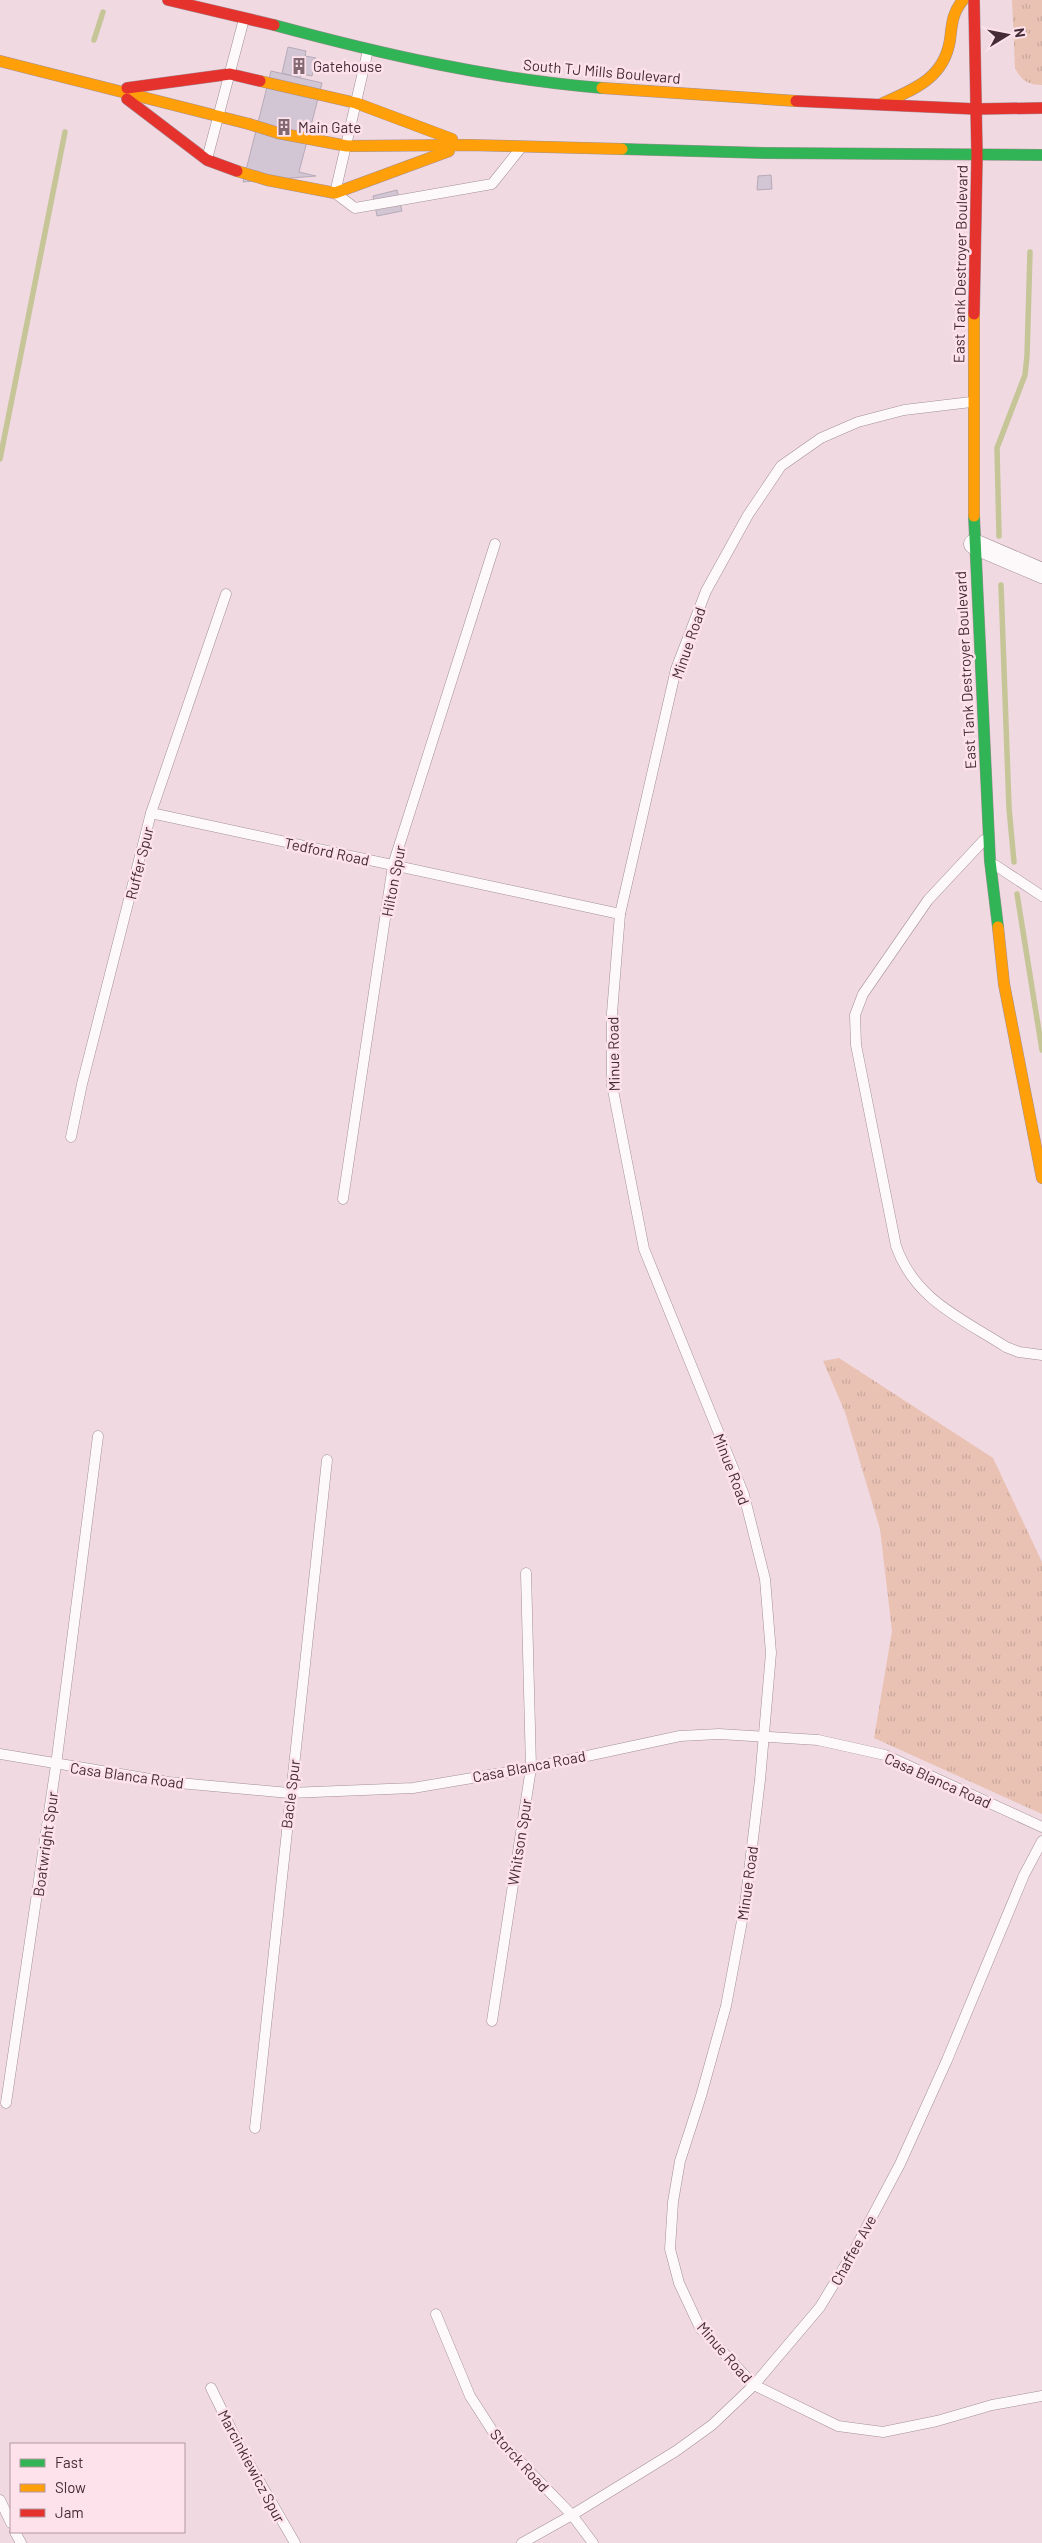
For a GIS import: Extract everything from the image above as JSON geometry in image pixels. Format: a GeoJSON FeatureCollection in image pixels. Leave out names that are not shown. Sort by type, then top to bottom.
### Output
{"type":"FeatureCollection","features":[{"type":"Feature","properties":{"kind":"street","name":"South TJ Mills Boulevard"},"geometry":{"type":"LineString","coordinates":[[168,0],[368,48],[540,83],[750,99],[976,110],[1042,108]]}},
{"type":"Feature","properties":{"kind":"street"},"geometry":{"type":"LineString","coordinates":[[878,105],[929,82],[939,72],[947,57],[953,12],[963,0]]}},
{"type":"Feature","properties":{"kind":"street","name":"East Tank Destroyer Boulevard"},"geometry":{"type":"LineString","coordinates":[[974,0],[977,155],[972,402],[974,544],[988,836],[1004,984],[1042,1178]]}},
{"type":"Feature","properties":{"kind":"street"},"geometry":{"type":"LineString","coordinates":[[0,61],[278,133],[347,146],[467,145],[764,153],[1042,155]]}},
{"type":"Feature","properties":{"kind":"street"},"geometry":{"type":"LineString","coordinates":[[116,90],[230,74],[356,103],[467,145]]}},
{"type":"Feature","properties":{"kind":"street"},"geometry":{"type":"LineString","coordinates":[[116,90],[217,89],[241,93]]}},
{"type":"Feature","properties":{"kind":"street"},"geometry":{"type":"LineString","coordinates":[[116,90],[222,103],[237,107]]}},
{"type":"Feature","properties":{"kind":"street"},"geometry":{"type":"LineString","coordinates":[[116,90],[187,120]]}},
{"type":"Feature","properties":{"kind":"street"},"geometry":{"type":"LineString","coordinates":[[116,90],[210,146],[226,151]]}},
{"type":"Feature","properties":{"kind":"street"},"geometry":{"type":"LineString","coordinates":[[116,90],[207,160],[267,180],[335,193],[467,145]]}},
{"type":"Feature","properties":{"kind":"street"},"geometry":{"type":"LineString","coordinates":[[358,118],[467,145]]}},
{"type":"Feature","properties":{"kind":"street"},"geometry":{"type":"LineString","coordinates":[[210,130],[230,136]]}},
{"type":"Feature","properties":{"kind":"street"},"geometry":{"type":"LineString","coordinates":[[355,132],[467,145]]}},
{"type":"Feature","properties":{"kind":"street"},"geometry":{"type":"LineString","coordinates":[[348,160],[467,145]]}},
{"type":"Feature","properties":{"kind":"street"},"geometry":{"type":"LineString","coordinates":[[334,178],[467,145]]}},
{"type":"Feature","properties":{"kind":"street"},"geometry":{"type":"LineString","coordinates":[[974,544],[1042,573]]}},
{"type":"Feature","properties":{"kind":"lane"},"geometry":{"type":"LineString","coordinates":[[207,160],[210,146],[210,130],[218,117],[222,103],[217,89],[230,74],[244,18]]}},
{"type":"Feature","properties":{"kind":"lane"},"geometry":{"type":"LineString","coordinates":[[368,48],[356,103],[358,118],[355,132],[347,146],[348,160],[334,178],[335,193],[355,208],[492,184],[522,147]]}},
{"type":"Feature","properties":{"kind":"lane","name":"Minue Road"},"geometry":{"type":"LineString","coordinates":[[972,402],[904,410],[858,422],[821,438],[781,466],[748,515],[706,591],[676,669],[620,914],[612,1013],[613,1094],[644,1249],[744,1495],[765,1579],[770,1653],[764,1738],[746,1905],[726,2006],[701,2096],[680,2161],[673,2202],[670,2249],[679,2283],[700,2328],[754,2385],[838,2426],[884,2432],[938,2421],[992,2404],[1042,2396]]}},
{"type":"Feature","properties":{"kind":"lane","name":"Hilton Spur"},"geometry":{"type":"LineString","coordinates":[[343,1199],[393,865],[495,544]]}},
{"type":"Feature","properties":{"kind":"lane","name":"Ruffer Spur"},"geometry":{"type":"LineString","coordinates":[[71,1137],[82,1084],[151,813],[226,594]]}},
{"type":"Feature","properties":{"kind":"lane","name":"Tedford Road"},"geometry":{"type":"LineString","coordinates":[[151,813],[620,914]]}},
{"type":"Feature","properties":{"kind":"lane"},"geometry":{"type":"LineString","coordinates":[[988,836],[928,900],[863,994],[855,1015],[856,1045],[896,1246],[902,1263],[914,1283],[932,1300],[1006,1347],[1019,1352],[1042,1356]]}},
{"type":"Feature","properties":{"kind":"lane"},"geometry":{"type":"LineString","coordinates":[[990,861],[1042,896]]}},
{"type":"Feature","properties":{"kind":"lane","name":"Boatwright Spur"},"geometry":{"type":"LineString","coordinates":[[6,2103],[56,1765],[98,1436]]}},
{"type":"Feature","properties":{"kind":"lane","name":"Bacle Spur"},"geometry":{"type":"LineString","coordinates":[[255,2128],[289,1793],[296,1746],[327,1460]]}},
{"type":"Feature","properties":{"kind":"lane","name":"Whitson Spur"},"geometry":{"type":"LineString","coordinates":[[492,2021],[531,1768],[526,1573]]}},
{"type":"Feature","properties":{"kind":"lane","name":"Casa Blanca Road"},"geometry":{"type":"LineString","coordinates":[[0,1754],[56,1765],[168,1782],[289,1793],[413,1788],[531,1768],[680,1736],[719,1734],[818,1740],[886,1755],[1042,1827]]}},
{"type":"Feature","properties":{"kind":"lane","name":"Chaffee Ave"},"geometry":{"type":"LineString","coordinates":[[522,2543],[572,2516],[712,2425],[754,2385],[820,2307],[860,2241],[900,2164],[944,2069],[1024,1875],[1042,1841]]}},
{"type":"Feature","properties":{"kind":"lane","name":"Storck Road"},"geometry":{"type":"LineString","coordinates":[[436,2314],[470,2396],[497,2438],[572,2516],[593,2543]]}},
{"type":"Feature","properties":{"kind":"lane","name":"Marcinkiewicz Spur"},"geometry":{"type":"LineString","coordinates":[[211,2388],[243,2453],[295,2543]]}},
{"type":"Feature","properties":{"kind":"lane"},"geometry":{"type":"LineString","coordinates":[[0,2500],[10,2521]]}},
{"type":"Feature","properties":{"kind":"green space"},"geometry":{"type":"Polygon","coordinates":[[[1012,0],[1042,0],[1042,85],[1025,81],[1015,68],[1012,0]]]}},
{"type":"Feature","properties":{"kind":"green space"},"geometry":{"type":"Polygon","coordinates":[[[839,1358],[993,1458],[1042,1562],[1042,1814],[874,1738],[892,1631],[880,1529],[845,1412],[823,1361],[839,1358]]]}},
{"type":"Feature","properties":{"kind":"building","name":"Gatehouse"},"geometry":{"type":"Polygon","coordinates":[[[288,47],[306,51],[305,56],[316,58],[312,76],[301,74],[300,78],[282,73],[288,47]]]}},
{"type":"Feature","properties":{"kind":"building","name":"Main Gate"},"geometry":{"type":"Polygon","coordinates":[[[271,71],[322,83],[299,172],[316,176],[243,182],[271,71]]]}},
{"type":"Feature","properties":{"kind":"building"},"geometry":{"type":"Polygon","coordinates":[[[771,175],[772,189],[757,190],[758,176],[771,175]]]}},
{"type":"Feature","properties":{"kind":"building"},"geometry":{"type":"Polygon","coordinates":[[[397,190],[402,211],[377,216],[373,196],[397,190]]]}},
{"type":"Feature","properties":{"kind":"waterway"},"geometry":{"type":"LineString","coordinates":[[94,40],[103,12]]}},
{"type":"Feature","properties":{"kind":"waterway"},"geometry":{"type":"LineString","coordinates":[[0,459],[65,132]]}},
{"type":"Feature","properties":{"kind":"waterway"},"geometry":{"type":"LineString","coordinates":[[999,536],[997,448],[1025,375],[1030,252]]}},
{"type":"Feature","properties":{"kind":"waterway"},"geometry":{"type":"LineString","coordinates":[[1001,585],[1009,808],[1014,862]]}},
{"type":"Feature","properties":{"kind":"waterway"},"geometry":{"type":"LineString","coordinates":[[1017,894],[1042,1050]]}},
{"type":"Feature","properties":{"kind":"traffic: fast"},"geometry":{"type":"LineString","coordinates":[[274,25],[436,64],[560,84],[602,88]]}},
{"type":"Feature","properties":{"kind":"traffic: fast"},"geometry":{"type":"LineString","coordinates":[[622,149],[764,153],[1042,155]]}},
{"type":"Feature","properties":{"kind":"traffic: fast"},"geometry":{"type":"LineString","coordinates":[[974,516],[990,861],[998,927]]}},
{"type":"Feature","properties":{"kind":"traffic: slow"},"geometry":{"type":"LineString","coordinates":[[883,103],[917,87],[935,73],[942,64],[947,53],[953,19],[963,0]]}},
{"type":"Feature","properties":{"kind":"traffic: slow"},"geometry":{"type":"LineString","coordinates":[[0,61],[249,124]]}},
{"type":"Feature","properties":{"kind":"traffic: slow"},"geometry":{"type":"LineString","coordinates":[[260,81],[356,103],[452,139]]}},
{"type":"Feature","properties":{"kind":"traffic: slow"},"geometry":{"type":"LineString","coordinates":[[602,88],[796,101]]}},
{"type":"Feature","properties":{"kind":"traffic: slow"},"geometry":{"type":"LineString","coordinates":[[249,124],[278,133],[347,146],[467,145],[622,149]]}},
{"type":"Feature","properties":{"kind":"traffic: slow"},"geometry":{"type":"LineString","coordinates":[[237,171],[267,180],[335,193],[449,151]]}},
{"type":"Feature","properties":{"kind":"traffic: slow"},"geometry":{"type":"LineString","coordinates":[[974,314],[974,516]]}},
{"type":"Feature","properties":{"kind":"traffic: slow"},"geometry":{"type":"LineString","coordinates":[[998,927],[1004,984],[1042,1178]]}},
{"type":"Feature","properties":{"kind":"traffic: jam"},"geometry":{"type":"LineString","coordinates":[[168,0],[274,25]]}},
{"type":"Feature","properties":{"kind":"traffic: jam"},"geometry":{"type":"LineString","coordinates":[[974,0],[977,155],[974,314]]}},
{"type":"Feature","properties":{"kind":"traffic: jam"},"geometry":{"type":"LineString","coordinates":[[127,88],[230,74],[260,81]]}},
{"type":"Feature","properties":{"kind":"traffic: jam"},"geometry":{"type":"LineString","coordinates":[[127,99],[207,160],[237,171]]}},
{"type":"Feature","properties":{"kind":"traffic: jam"},"geometry":{"type":"LineString","coordinates":[[796,101],[976,109],[1042,108]]}},
{"type":"Feature","properties":{"kind":"place","name":"Gatehouse"},"geometry":{"type":"Point","coordinates":[299,66]}},
{"type":"Feature","properties":{"kind":"place","name":"Main Gate"},"geometry":{"type":"Point","coordinates":[284,127]}}]}
